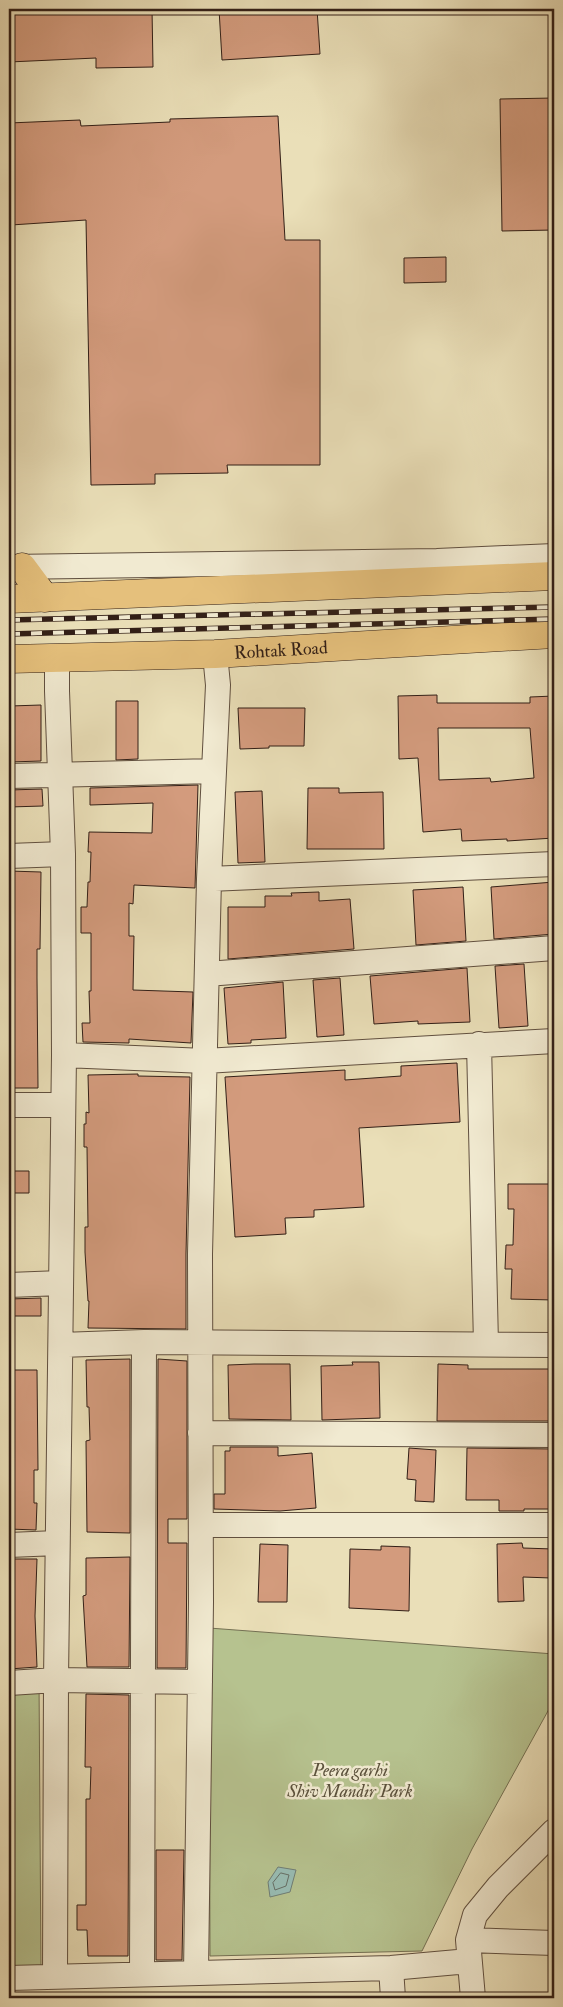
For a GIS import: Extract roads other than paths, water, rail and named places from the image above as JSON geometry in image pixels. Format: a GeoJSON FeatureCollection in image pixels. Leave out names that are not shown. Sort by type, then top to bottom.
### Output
{"type":"FeatureCollection","features":[{"type":"Feature","properties":{"kind":"highway"},"geometry":{"type":"LineString","coordinates":[[16,567],[45,598]]}},
{"type":"Feature","properties":{"kind":"highway"},"geometry":{"type":"LineString","coordinates":[[9,599],[554,576]]}},
{"type":"Feature","properties":{"kind":"highway","name":"Rohtak Road"},"geometry":{"type":"LineString","coordinates":[[9,659],[215,654],[554,634]]}},
{"type":"Feature","properties":{"kind":"street"},"geometry":{"type":"LineString","coordinates":[[16,567],[437,561],[554,556]]}},
{"type":"Feature","properties":{"kind":"street"},"geometry":{"type":"LineString","coordinates":[[196,1973],[201,1525],[200,1254],[209,879],[218,685],[215,654]]}},
{"type":"Feature","properties":{"kind":"street"},"geometry":{"type":"LineString","coordinates":[[55,1976],[57,1543],[64,1055],[63,854],[57,658]]}},
{"type":"Feature","properties":{"kind":"street"},"geometry":{"type":"LineString","coordinates":[[9,776],[214,771]]}},
{"type":"Feature","properties":{"kind":"street"},"geometry":{"type":"LineString","coordinates":[[9,856],[63,854]]}},
{"type":"Feature","properties":{"kind":"street"},"geometry":{"type":"LineString","coordinates":[[209,879],[554,864]]}},
{"type":"Feature","properties":{"kind":"street"},"geometry":{"type":"LineString","coordinates":[[207,974],[554,948]]}},
{"type":"Feature","properties":{"kind":"street"},"geometry":{"type":"LineString","coordinates":[[64,1055],[205,1061],[554,1041]]}},
{"type":"Feature","properties":{"kind":"street"},"geometry":{"type":"LineString","coordinates":[[479,1044],[486,1344]]}},
{"type":"Feature","properties":{"kind":"street"},"geometry":{"type":"LineString","coordinates":[[9,1105],[63,1105]]}},
{"type":"Feature","properties":{"kind":"street"},"geometry":{"type":"LineString","coordinates":[[9,1285],[61,1283]]}},
{"type":"Feature","properties":{"kind":"street"},"geometry":{"type":"LineString","coordinates":[[142,1974],[144,1342]]}},
{"type":"Feature","properties":{"kind":"street"},"geometry":{"type":"LineString","coordinates":[[61,1345],[200,1342],[554,1345]]}},
{"type":"Feature","properties":{"kind":"street"},"geometry":{"type":"LineString","coordinates":[[200,1433],[554,1435]]}},
{"type":"Feature","properties":{"kind":"street"},"geometry":{"type":"LineString","coordinates":[[201,1525],[554,1525]]}},
{"type":"Feature","properties":{"kind":"street"},"geometry":{"type":"LineString","coordinates":[[9,1545],[57,1543]]}},
{"type":"Feature","properties":{"kind":"street"},"geometry":{"type":"LineString","coordinates":[[9,1683],[56,1680],[200,1682]]}},
{"type":"Feature","properties":{"kind":"street"},"geometry":{"type":"LineString","coordinates":[[473,1998],[468,1950],[475,1914],[498,1887],[554,1831]]}},
{"type":"Feature","properties":{"kind":"street"},"geometry":{"type":"LineString","coordinates":[[9,1978],[391,1968],[468,1950],[554,1943]]}},
{"type":"Feature","properties":{"kind":"street"},"geometry":{"type":"LineString","coordinates":[[391,1968],[393,1998]]}},
{"type":"Feature","properties":{"kind":"water"},"geometry":{"type":"Polygon","coordinates":[[[278,1867],[296,1870],[290,1892],[270,1897],[268,1882],[278,1867]]]}},
{"type":"Feature","properties":{"kind":"railway"},"geometry":{"type":"LineString","coordinates":[[9,620],[554,607]]}},
{"type":"Feature","properties":{"kind":"railway"},"geometry":{"type":"LineString","coordinates":[[9,634],[554,619]]}},
{"type":"Feature","properties":{"kind":"park label","name":"Peera garhi Shiv Mandir Park"},"geometry":{"type":"Point","coordinates":[350,1780]}}]}
